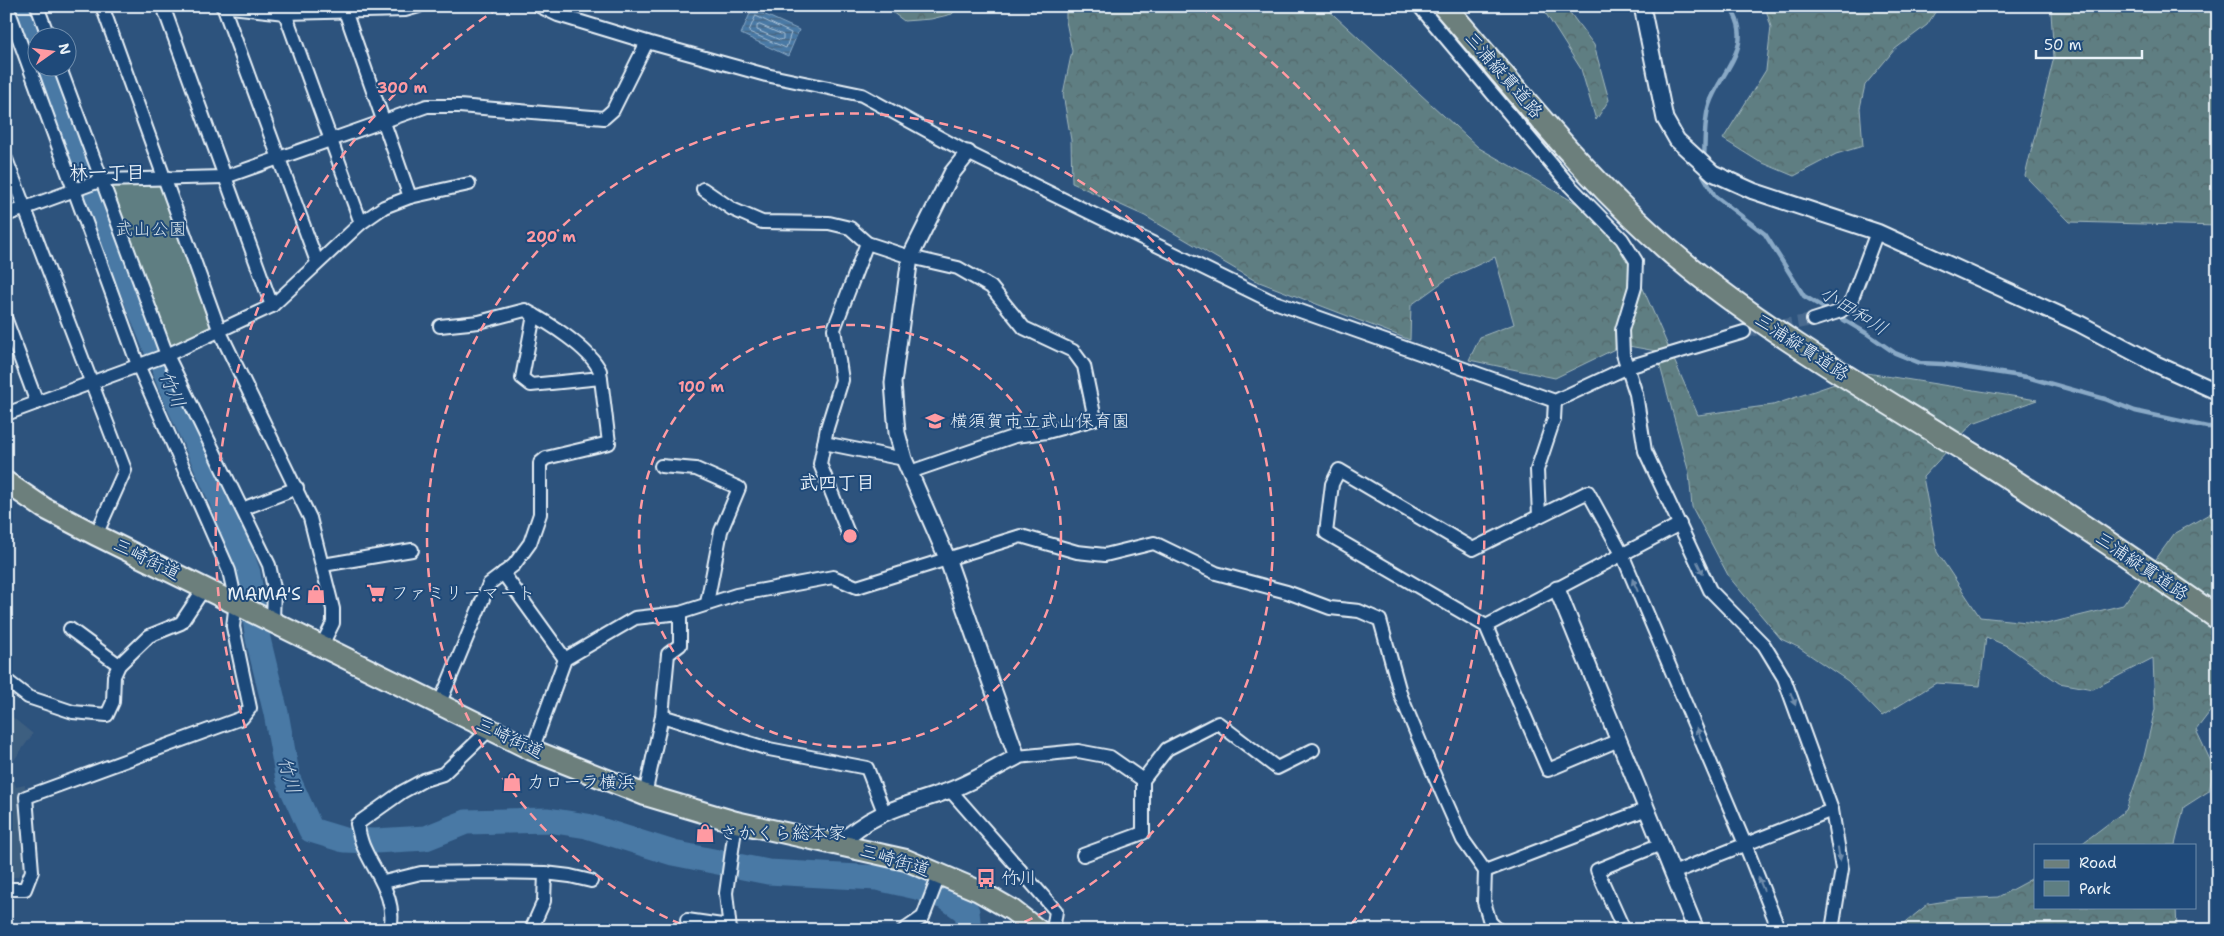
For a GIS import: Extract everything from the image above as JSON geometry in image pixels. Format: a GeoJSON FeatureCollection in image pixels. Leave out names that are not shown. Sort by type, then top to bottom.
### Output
{"type":"FeatureCollection","features":[{"type":"Feature","properties":{"kind":"highway","name":"三浦縦貫道路"},"geometry":{"type":"LineString","coordinates":[[1444,6],[1596,179],[1684,263],[1778,333],[2022,482]]}},
{"type":"Feature","properties":{"kind":"highway","name":"三浦縦貫道路"},"geometry":{"type":"LineString","coordinates":[[1455,6],[1602,174],[1642,214],[1695,262],[1794,334],[2184,589],[2218,608]]}},
{"type":"Feature","properties":{"kind":"highway","name":"三浦縦貫道路"},"geometry":{"type":"LineString","coordinates":[[2184,589],[2218,618]]}},
{"type":"Feature","properties":{"kind":"main road","name":"三崎街道"},"geometry":{"type":"LineString","coordinates":[[6,482],[44,508],[96,535],[322,644],[439,705],[532,750],[645,795],[736,822],[906,860],[940,873],[1012,910],[1038,930]]}},
{"type":"Feature","properties":{"kind":"street"},"geometry":{"type":"LineString","coordinates":[[37,6],[45,28]]}},
{"type":"Feature","properties":{"kind":"street"},"geometry":{"type":"LineString","coordinates":[[102,6],[220,332],[310,518],[333,609],[333,623],[322,644]]}},
{"type":"Feature","properties":{"kind":"street"},"geometry":{"type":"LineString","coordinates":[[163,6],[272,306]]}},
{"type":"Feature","properties":{"kind":"street"},"geometry":{"type":"LineString","coordinates":[[317,262],[223,6],[284,13],[405,10],[419,6]]}},
{"type":"Feature","properties":{"kind":"street"},"geometry":{"type":"LineString","coordinates":[[539,6],[558,15],[766,75],[862,95],[968,153],[1269,300],[1554,401],[1628,367],[1744,332]]}},
{"type":"Feature","properties":{"kind":"street"},"geometry":{"type":"LineString","coordinates":[[1419,6],[1570,186],[1622,239],[1636,261],[1635,287],[1622,330],[1623,354],[1636,394],[1645,451],[1710,590],[1764,645],[1784,678],[1832,810],[1842,869],[1832,930]]}},
{"type":"Feature","properties":{"kind":"street"},"geometry":{"type":"LineString","coordinates":[[1642,6],[1665,119],[1677,140],[1713,173],[1754,191],[1877,232],[2080,324],[2156,364],[2218,392]]}},
{"type":"Feature","properties":{"kind":"street"},"geometry":{"type":"LineString","coordinates":[[6,889],[25,889],[32,871],[26,797],[242,718],[250,708],[233,627],[236,602],[229,571],[219,544],[138,365],[72,190],[9,8]]}},
{"type":"Feature","properties":{"kind":"street"},"geometry":{"type":"LineString","coordinates":[[345,12],[410,197]]}},
{"type":"Feature","properties":{"kind":"street"},"geometry":{"type":"LineString","coordinates":[[284,13],[361,222]]}},
{"type":"Feature","properties":{"kind":"street"},"geometry":{"type":"LineString","coordinates":[[6,215],[102,180],[225,177],[427,106],[459,106],[604,118],[613,110],[647,42]]}},
{"type":"Feature","properties":{"kind":"street"},"geometry":{"type":"LineString","coordinates":[[64,78],[167,355],[269,565],[274,588],[270,619]]}},
{"type":"Feature","properties":{"kind":"street"},"geometry":{"type":"LineString","coordinates":[[968,153],[952,173],[910,257],[893,383],[897,433],[907,465],[947,558],[1018,757]]}},
{"type":"Feature","properties":{"kind":"street"},"geometry":{"type":"LineString","coordinates":[[6,159],[124,470],[96,535]]}},
{"type":"Feature","properties":{"kind":"street"},"geometry":{"type":"LineString","coordinates":[[6,414],[167,355],[220,332],[272,306],[361,222],[384,207],[410,197],[469,184]]}},
{"type":"Feature","properties":{"kind":"street"},"geometry":{"type":"LineString","coordinates":[[703,189],[732,209],[762,222],[829,224],[850,228],[867,243],[910,257],[958,268],[991,288],[1024,328],[1073,351],[1084,366],[1095,419],[1047,432],[1015,436],[907,465],[824,443]]}},
{"type":"Feature","properties":{"kind":"street"},"geometry":{"type":"LineString","coordinates":[[1813,320],[1841,311],[1850,304],[1877,232]]}},
{"type":"Feature","properties":{"kind":"street"},"geometry":{"type":"LineString","coordinates":[[848,533],[820,464],[842,380],[834,329],[867,243]]}},
{"type":"Feature","properties":{"kind":"street"},"geometry":{"type":"LineString","coordinates":[[439,705],[490,584],[514,565],[530,542],[540,514],[540,463],[546,458],[609,443],[601,378],[595,360],[534,315],[525,310],[479,322],[440,326]]}},
{"type":"Feature","properties":{"kind":"street"},"geometry":{"type":"LineString","coordinates":[[534,315],[522,378],[532,386],[601,378]]}},
{"type":"Feature","properties":{"kind":"street"},"geometry":{"type":"LineString","coordinates":[[6,320],[37,403]]}},
{"type":"Feature","properties":{"kind":"street"},"geometry":{"type":"LineString","coordinates":[[1539,516],[1536,470],[1554,418],[1554,401]]}},
{"type":"Feature","properties":{"kind":"street"},"geometry":{"type":"LineString","coordinates":[[660,466],[696,469],[740,488],[721,531],[707,603]]}},
{"type":"Feature","properties":{"kind":"street"},"geometry":{"type":"LineString","coordinates":[[1619,740],[1548,770],[1486,626],[1326,533],[1332,484],[1339,470],[1473,548],[1588,492],[1622,554],[1745,844],[1779,930]]}},
{"type":"Feature","properties":{"kind":"street"},"geometry":{"type":"LineString","coordinates":[[242,509],[297,488]]}},
{"type":"Feature","properties":{"kind":"street"},"geometry":{"type":"LineString","coordinates":[[1486,626],[1680,524]]}},
{"type":"Feature","properties":{"kind":"street"},"geometry":{"type":"LineString","coordinates":[[532,750],[564,659],[635,618],[680,613],[707,603],[833,577],[857,587],[1021,536],[1077,552],[1105,555],[1154,544],[1216,573],[1287,592],[1330,608],[1359,611],[1380,620],[1401,696],[1428,761],[1463,840],[1485,871],[1484,902],[1490,922],[1498,930]]}},
{"type":"Feature","properties":{"kind":"street"},"geometry":{"type":"LineString","coordinates":[[322,566],[412,550]]}},
{"type":"Feature","properties":{"kind":"street"},"geometry":{"type":"LineString","coordinates":[[503,573],[564,659]]}},
{"type":"Feature","properties":{"kind":"street"},"geometry":{"type":"LineString","coordinates":[[6,680],[28,697],[73,712],[107,715],[113,702],[114,676],[119,665],[149,636],[181,623],[205,587]]}},
{"type":"Feature","properties":{"kind":"street"},"geometry":{"type":"LineString","coordinates":[[1557,589],[1696,930]]}},
{"type":"Feature","properties":{"kind":"street"},"geometry":{"type":"LineString","coordinates":[[645,795],[662,716],[668,654],[680,645],[680,613]]}},
{"type":"Feature","properties":{"kind":"street"},"geometry":{"type":"LineString","coordinates":[[70,629],[119,665]]}},
{"type":"Feature","properties":{"kind":"street"},"geometry":{"type":"LineString","coordinates":[[662,716],[769,749],[867,768],[884,812]]}},
{"type":"Feature","properties":{"kind":"street"},"geometry":{"type":"LineString","coordinates":[[1083,855],[1143,833],[1143,780],[1167,749],[1218,723],[1277,768],[1313,750]]}},
{"type":"Feature","properties":{"kind":"street"},"geometry":{"type":"LineString","coordinates":[[390,930],[393,917],[384,882],[364,849],[357,824],[402,792],[424,780],[443,774],[490,729]]}},
{"type":"Feature","properties":{"kind":"street"},"geometry":{"type":"LineString","coordinates":[[839,844],[854,830],[884,812],[950,790],[1018,757],[1078,751],[1110,757],[1143,780]]}},
{"type":"Feature","properties":{"kind":"street"},"geometry":{"type":"LineString","coordinates":[[950,790],[1056,911],[1053,930]]}},
{"type":"Feature","properties":{"kind":"street"},"geometry":{"type":"LineString","coordinates":[[1485,871],[1647,808]]}},
{"type":"Feature","properties":{"kind":"street"},"geometry":{"type":"LineString","coordinates":[[1673,873],[1832,810]]}},
{"type":"Feature","properties":{"kind":"street"},"geometry":{"type":"LineString","coordinates":[[687,920],[730,928],[726,893],[736,822]]}},
{"type":"Feature","properties":{"kind":"street"},"geometry":{"type":"LineString","coordinates":[[1624,930],[1597,870],[1661,844]]}},
{"type":"Feature","properties":{"kind":"street"},"geometry":{"type":"LineString","coordinates":[[384,882],[421,873],[545,873],[591,881]]}},
{"type":"Feature","properties":{"kind":"street"},"geometry":{"type":"LineString","coordinates":[[530,930],[544,901],[545,873]]}},
{"type":"Feature","properties":{"kind":"street"},"geometry":{"type":"LineString","coordinates":[[904,930],[923,917],[940,873]]}},
{"type":"Feature","properties":{"kind":"shaded area"},"geometry":{"type":"Polygon","coordinates":[[[6,712],[33,734],[9,767],[16,787],[25,785],[24,869],[17,877],[6,877],[6,712]]]}},
{"type":"Feature","properties":{"kind":"green space"},"geometry":{"type":"Polygon","coordinates":[[[884,6],[960,6],[952,14],[931,19],[904,21],[884,6]]]}},
{"type":"Feature","properties":{"kind":"green space"},"geometry":{"type":"Polygon","coordinates":[[[1066,6],[1324,6],[1479,148],[1604,219],[1638,277],[1698,415],[1773,405],[1867,373],[2037,400],[1973,423],[1923,477],[1937,552],[1980,617],[2046,624],[2123,605],[2174,534],[2218,509],[2218,701],[2196,730],[2214,768],[2209,791],[2184,807],[2175,844],[2081,844],[2126,810],[2143,761],[2155,709],[2153,658],[2093,689],[2059,683],[2007,646],[1986,637],[1980,686],[1936,683],[1882,716],[1848,681],[1798,647],[1781,639],[1729,577],[1692,507],[1689,473],[1656,351],[1623,345],[1555,378],[1469,360],[1480,337],[1514,324],[1495,257],[1447,279],[1411,305],[1410,340],[1254,280],[1145,216],[1072,183],[1071,140],[1063,94],[1072,51],[1066,21],[1066,6]]]}},
{"type":"Feature","properties":{"kind":"green space"},"geometry":{"type":"Polygon","coordinates":[[[1541,6],[1565,6],[1594,45],[1609,100],[1596,120],[1581,69],[1541,6]]]}},
{"type":"Feature","properties":{"kind":"green space"},"geometry":{"type":"Polygon","coordinates":[[[1765,6],[1939,6],[1927,25],[1895,49],[1865,85],[1860,108],[1863,146],[1836,154],[1794,176],[1758,161],[1723,139],[1766,70],[1771,27],[1765,6]]]}},
{"type":"Feature","properties":{"kind":"green space"},"geometry":{"type":"Polygon","coordinates":[[[2054,6],[2218,6],[2218,226],[2070,222],[2025,176],[2054,57],[2051,13],[2054,6]]]}},
{"type":"Feature","properties":{"kind":"green space","name":"武山公園"},"geometry":{"type":"Polygon","coordinates":[[[164,178],[220,332],[167,355],[102,180],[164,178]]]}},
{"type":"Feature","properties":{"kind":"green space"},"geometry":{"type":"Polygon","coordinates":[[[2034,878],[2034,908],[2176,908],[2177,930],[1896,930],[1928,904],[1958,899],[1998,897],[2034,878]]]}},
{"type":"Feature","properties":{"kind":"water"},"geometry":{"type":"Polygon","coordinates":[[[752,9],[799,30],[788,56],[741,34],[752,9]]]}},
{"type":"Feature","properties":{"kind":"waterway","name":"竹川"},"geometry":{"type":"LineString","coordinates":[[19,6],[28,28]]}},
{"type":"Feature","properties":{"kind":"waterway","name":"小田和川"},"geometry":{"type":"LineString","coordinates":[[1704,160],[1707,111],[1714,93],[1734,57],[1740,33],[1737,20],[1729,6]]}},
{"type":"Feature","properties":{"kind":"waterway","name":"竹川"},"geometry":{"type":"LineString","coordinates":[[47,78],[174,393],[221,499],[248,573],[258,639],[276,713],[288,779],[311,830],[344,840],[375,841],[426,838],[466,822],[548,820],[587,826],[673,853],[768,872],[877,878],[917,887],[947,898],[967,912],[969,930]]}},
{"type":"Feature","properties":{"kind":"waterway","name":"小田和川"},"geometry":{"type":"LineString","coordinates":[[1703,170],[1703,175],[1715,196],[1765,234],[1804,296],[1866,333],[1895,353],[1920,363],[1942,364],[2027,377],[2105,399],[2135,411],[2207,427],[2218,427]]}},
{"type":"Feature","properties":{"kind":"tunnel"},"geometry":{"type":"LineString","coordinates":[[1744,332],[1813,320]]}},
{"type":"Feature","properties":{"kind":"place","name":"横須賀市立武山保育園"},"geometry":{"type":"Point","coordinates":[935,421]}},
{"type":"Feature","properties":{"kind":"place","name":"ファミリーマート"},"geometry":{"type":"Point","coordinates":[376,593]}},
{"type":"Feature","properties":{"kind":"place","name":"MAMA'S"},"geometry":{"type":"Point","coordinates":[316,594]}},
{"type":"Feature","properties":{"kind":"place","name":"カローラ横浜"},"geometry":{"type":"Point","coordinates":[512,782]}},
{"type":"Feature","properties":{"kind":"place","name":"さかくら総本家"},"geometry":{"type":"Point","coordinates":[705,833]}},
{"type":"Feature","properties":{"kind":"place","name":"竹川"},"geometry":{"type":"Point","coordinates":[986,878]}},
{"type":"Feature","properties":{"kind":"district","name":"林一丁目"},"geometry":{"type":"Point","coordinates":[107,172]}},
{"type":"Feature","properties":{"kind":"district","name":"武四丁目"},"geometry":{"type":"Point","coordinates":[837,482]}}]}
